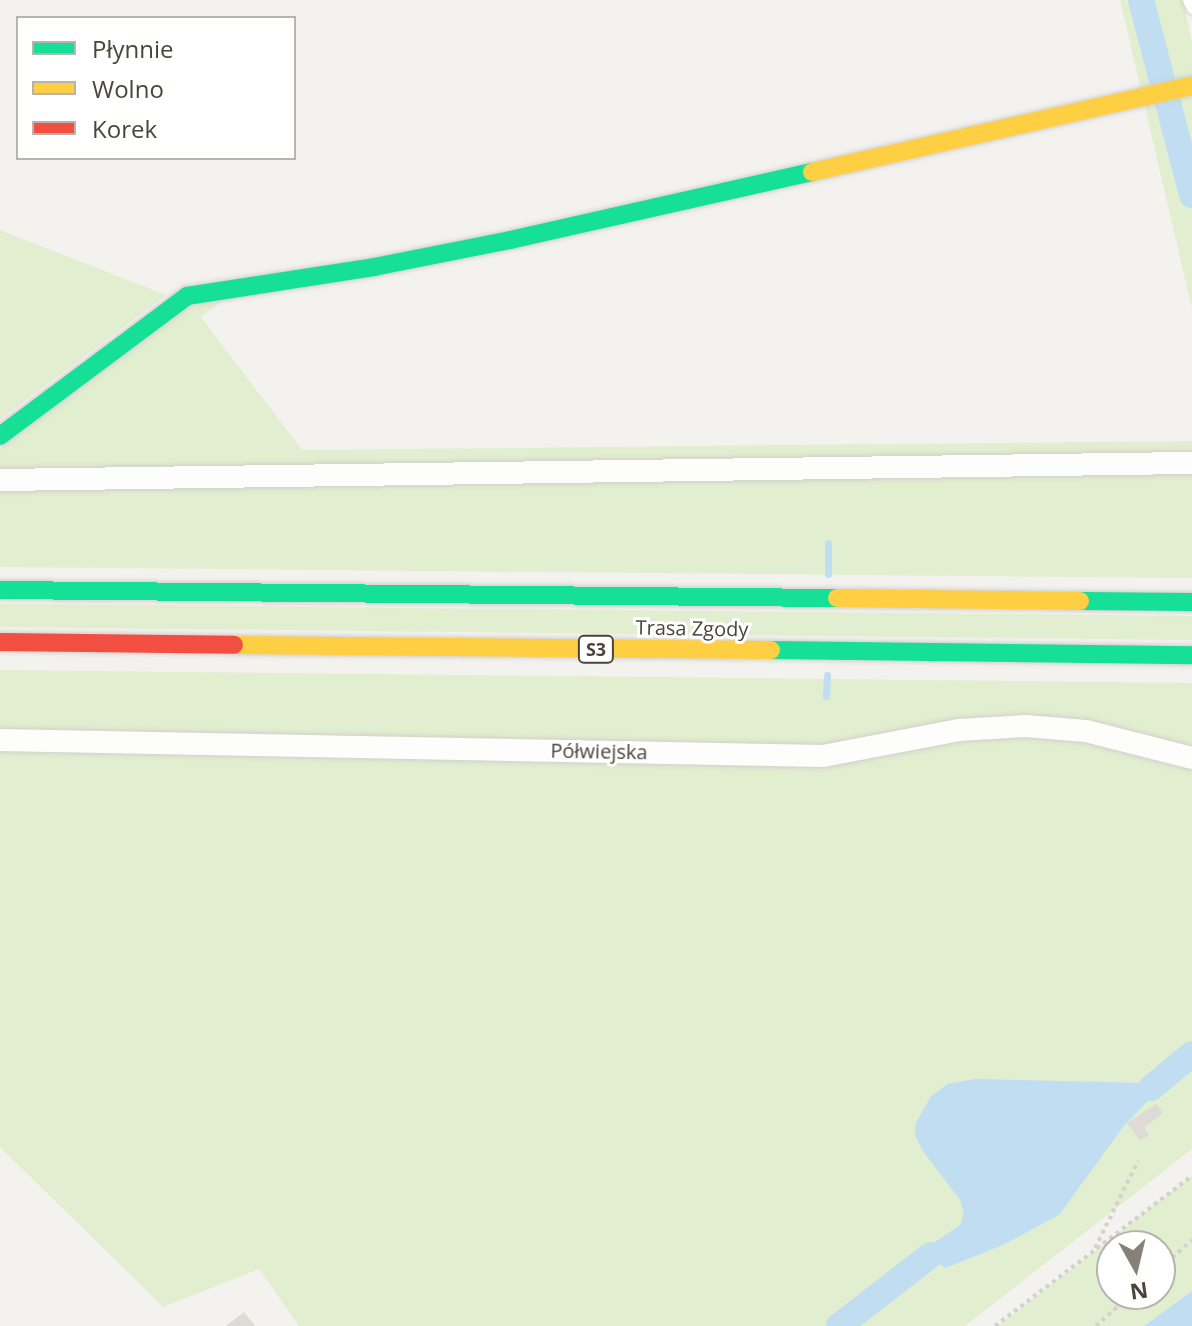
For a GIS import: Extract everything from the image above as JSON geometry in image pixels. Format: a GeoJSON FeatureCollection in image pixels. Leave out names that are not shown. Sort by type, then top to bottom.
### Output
{"type":"FeatureCollection","features":[{"type":"Feature","properties":{"kind":"main road"},"geometry":{"type":"LineString","coordinates":[[0,436],[173,303],[187,296],[374,267],[510,240],[1192,87]]}},
{"type":"Feature","properties":{"kind":"main road","name":"Trasa Zgody"},"geometry":{"type":"LineString","coordinates":[[0,590],[1192,602]]}},
{"type":"Feature","properties":{"kind":"main road","name":"Trasa Zgody"},"geometry":{"type":"LineString","coordinates":[[0,642],[1192,655]]}},
{"type":"Feature","properties":{"kind":"street"},"geometry":{"type":"LineString","coordinates":[[0,480],[1192,463]]}},
{"type":"Feature","properties":{"kind":"street","name":"Półwiejska"},"geometry":{"type":"LineString","coordinates":[[0,740],[823,756],[959,730],[1026,726],[1086,731],[1192,758]]}},
{"type":"Feature","properties":{"kind":"lane"},"geometry":{"type":"LineString","coordinates":[[1188,0],[1192,8]]}},
{"type":"Feature","properties":{"kind":"path"},"geometry":{"type":"LineString","coordinates":[[1094,1250],[1138,1161]]}},
{"type":"Feature","properties":{"kind":"path"},"geometry":{"type":"LineString","coordinates":[[995,1326],[1192,1176]]}},
{"type":"Feature","properties":{"kind":"path"},"geometry":{"type":"LineString","coordinates":[[1176,1254],[1192,1240]]}},
{"type":"Feature","properties":{"kind":"path"},"geometry":{"type":"LineString","coordinates":[[1096,1326],[1114,1310]]}},
{"type":"Feature","properties":{"kind":"green space"},"geometry":{"type":"Polygon","coordinates":[[[1120,0],[1183,0],[1192,43],[1192,309],[1120,0]]]}},
{"type":"Feature","properties":{"kind":"green space"},"geometry":{"type":"Polygon","coordinates":[[[0,230],[166,295],[0,419],[0,230]]]}},
{"type":"Feature","properties":{"kind":"green space"},"geometry":{"type":"Polygon","coordinates":[[[224,300],[201,317],[302,450],[1192,441],[1192,456],[0,474],[0,449],[176,309],[224,300]]]}},
{"type":"Feature","properties":{"kind":"green space"},"geometry":{"type":"Polygon","coordinates":[[[1192,471],[1192,578],[0,567],[0,485],[1192,471]]]}},
{"type":"Feature","properties":{"kind":"green space"},"geometry":{"type":"Polygon","coordinates":[[[0,604],[1192,616],[1192,640],[0,627],[0,604]]]}},
{"type":"Feature","properties":{"kind":"green space"},"geometry":{"type":"Polygon","coordinates":[[[0,670],[1192,683],[1192,751],[1089,726],[828,748],[0,734],[0,670]]]}},
{"type":"Feature","properties":{"kind":"green space"},"geometry":{"type":"Polygon","coordinates":[[[1050,732],[1192,763],[1192,1149],[965,1326],[299,1326],[259,1269],[163,1307],[0,1147],[0,747],[780,762],[936,738],[1050,732]]]}},
{"type":"Feature","properties":{"kind":"green space"},"geometry":{"type":"Polygon","coordinates":[[[1192,1176],[1192,1326],[998,1326],[1096,1250],[1096,1310],[1176,1310],[1176,1230],[1122,1230],[1192,1176]]]}},
{"type":"Feature","properties":{"kind":"water"},"geometry":{"type":"Polygon","coordinates":[[[975,1079],[1146,1083],[1155,1093],[1123,1127],[1059,1215],[1003,1245],[945,1268],[925,1249],[960,1225],[964,1213],[960,1200],[923,1151],[915,1135],[916,1123],[931,1096],[948,1084],[975,1079]]]}},
{"type":"Feature","properties":{"kind":"water"},"geometry":{"type":"Polygon","coordinates":[[[1192,1291],[1192,1326],[1144,1326],[1166,1310],[1176,1310],[1176,1303],[1192,1291]]]}},
{"type":"Feature","properties":{"kind":"building"},"geometry":{"type":"Polygon","coordinates":[[[1156,1104],[1163,1113],[1144,1128],[1149,1135],[1140,1141],[1127,1123],[1156,1104]]]}},
{"type":"Feature","properties":{"kind":"building"},"geometry":{"type":"Polygon","coordinates":[[[244,1312],[255,1326],[226,1326],[244,1312]]]}},
{"type":"Feature","properties":{"kind":"waterway"},"geometry":{"type":"LineString","coordinates":[[1141,0],[1192,195]]}},
{"type":"Feature","properties":{"kind":"waterway"},"geometry":{"type":"LineString","coordinates":[[828,543],[828,574]]}},
{"type":"Feature","properties":{"kind":"waterway"},"geometry":{"type":"LineString","coordinates":[[826,696],[827,675]]}},
{"type":"Feature","properties":{"kind":"waterway"},"geometry":{"type":"LineString","coordinates":[[1151,1088],[1192,1054]]}},
{"type":"Feature","properties":{"kind":"waterway"},"geometry":{"type":"LineString","coordinates":[[839,1326],[931,1255]]}},
{"type":"Feature","properties":{"kind":"traffic: fast"},"geometry":{"type":"LineString","coordinates":[[0,436],[187,296],[374,267],[510,240],[812,172]]}},
{"type":"Feature","properties":{"kind":"traffic: fast"},"geometry":{"type":"LineString","coordinates":[[0,590],[837,598]]}},
{"type":"Feature","properties":{"kind":"traffic: fast"},"geometry":{"type":"LineString","coordinates":[[1080,601],[1192,602]]}},
{"type":"Feature","properties":{"kind":"traffic: fast"},"geometry":{"type":"LineString","coordinates":[[771,650],[1192,655]]}},
{"type":"Feature","properties":{"kind":"traffic: slow"},"geometry":{"type":"LineString","coordinates":[[812,172],[1192,86]]}},
{"type":"Feature","properties":{"kind":"traffic: slow"},"geometry":{"type":"LineString","coordinates":[[837,598],[1080,601]]}},
{"type":"Feature","properties":{"kind":"traffic: slow"},"geometry":{"type":"LineString","coordinates":[[234,645],[771,650]]}},
{"type":"Feature","properties":{"kind":"traffic: jam"},"geometry":{"type":"LineString","coordinates":[[0,642],[234,645]]}}]}
